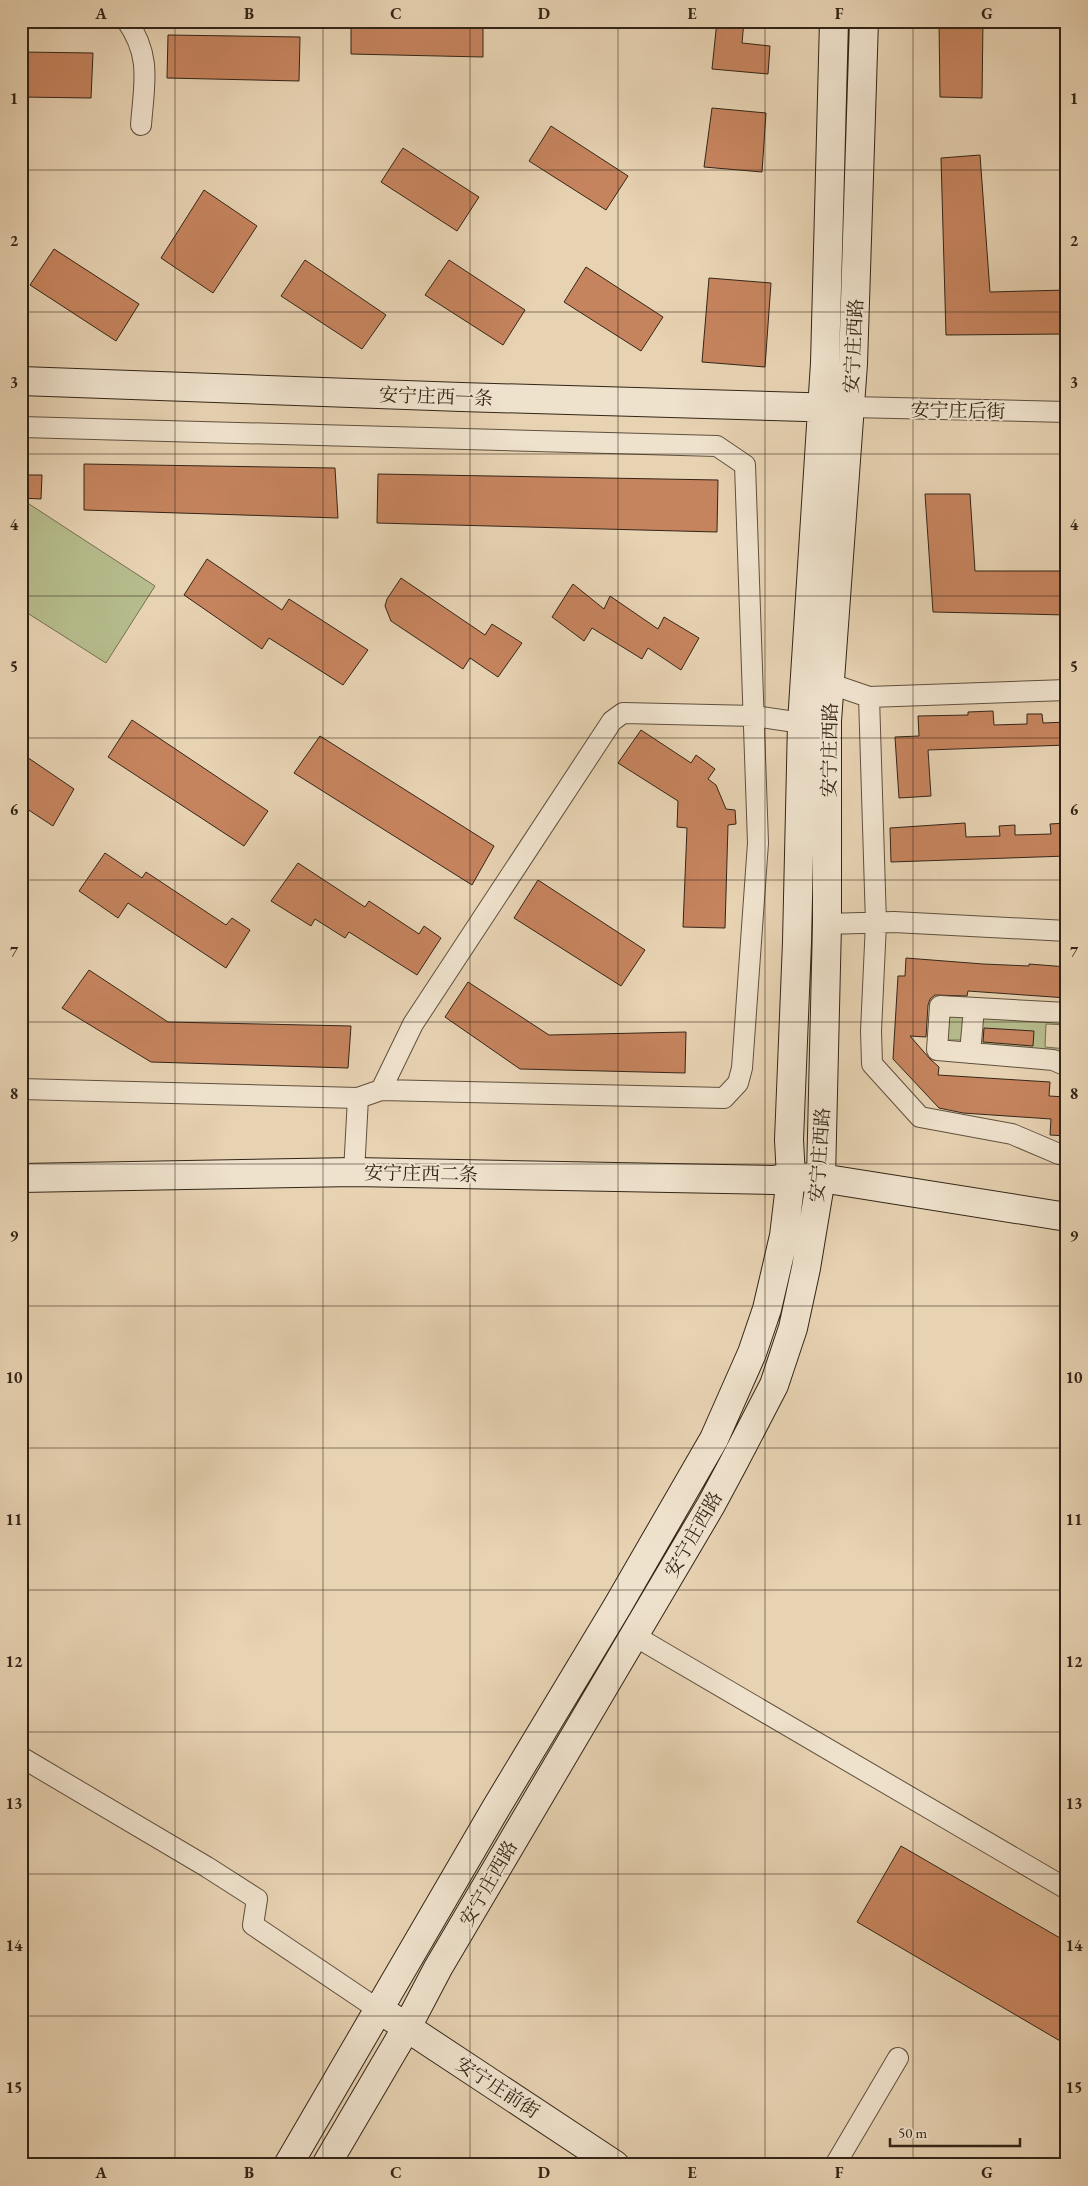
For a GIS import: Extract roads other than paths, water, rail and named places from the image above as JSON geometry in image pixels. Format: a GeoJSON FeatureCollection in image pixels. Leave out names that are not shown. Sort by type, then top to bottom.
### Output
{"type":"FeatureCollection","features":[{"type":"Feature","properties":{"kind":"main road"},"geometry":{"type":"LineString","coordinates":[[815,722],[822,408],[825,363],[834,21]]}},
{"type":"Feature","properties":{"kind":"main road","name":"安宁庄西路"},"geometry":{"type":"LineString","coordinates":[[288,2165],[714,1439],[752,1353],[767,1309],[784,1236],[791,1177],[789,1140],[797,942],[815,722],[831,684],[853,364],[864,21]]}},
{"type":"Feature","properties":{"kind":"main road","name":"安宁庄西一条"},"geometry":{"type":"LineString","coordinates":[[21,381],[822,408],[850,407]]}},
{"type":"Feature","properties":{"kind":"main road","name":"安宁庄西路"},"geometry":{"type":"LineString","coordinates":[[326,2165],[407,2027],[438,1968],[711,1505],[774,1386],[793,1328],[806,1268],[820,1178],[827,924],[815,722]]}},
{"type":"Feature","properties":{"kind":"main road","name":"安宁庄西二条"},"geometry":{"type":"LineString","coordinates":[[21,1178],[354,1172],[773,1180],[791,1177],[820,1178],[1067,1217]]}},
{"type":"Feature","properties":{"kind":"main road","name":"安宁庄前街"},"geometry":{"type":"LineString","coordinates":[[379,2010],[615,2165]]}},
{"type":"Feature","properties":{"kind":"street"},"geometry":{"type":"LineString","coordinates":[[127,21],[141,43],[145,59],[141,124]]}},
{"type":"Feature","properties":{"kind":"street","name":"安宁庄后街"},"geometry":{"type":"LineString","coordinates":[[850,407],[1067,412]]}},
{"type":"Feature","properties":{"kind":"street"},"geometry":{"type":"LineString","coordinates":[[21,427],[717,446],[745,465],[758,843],[742,1068],[738,1083],[724,1098],[381,1090],[358,1098],[21,1089]]}},
{"type":"Feature","properties":{"kind":"street"},"geometry":{"type":"LineString","coordinates":[[831,684],[869,697],[1067,690]]}},
{"type":"Feature","properties":{"kind":"street"},"geometry":{"type":"LineString","coordinates":[[869,697],[876,923],[871,1031],[872,1064],[920,1117],[1012,1134],[1059,1154],[1067,1155]]}},
{"type":"Feature","properties":{"kind":"street"},"geometry":{"type":"LineString","coordinates":[[381,1090],[413,1024],[612,721],[623,713],[755,716],[815,722]]}},
{"type":"Feature","properties":{"kind":"street"},"geometry":{"type":"LineString","coordinates":[[827,924],[876,923],[1067,931]]}},
{"type":"Feature","properties":{"kind":"street"},"geometry":{"type":"LineString","coordinates":[[1067,1013],[940,1006],[937,1050],[1053,1060],[1067,1066]]}},
{"type":"Feature","properties":{"kind":"street"},"geometry":{"type":"LineString","coordinates":[[970,1053],[974,1008]]}},
{"type":"Feature","properties":{"kind":"street"},"geometry":{"type":"LineString","coordinates":[[354,1172],[358,1098]]}},
{"type":"Feature","properties":{"kind":"street"},"geometry":{"type":"LineString","coordinates":[[633,1635],[1067,1889]]}},
{"type":"Feature","properties":{"kind":"street"},"geometry":{"type":"LineString","coordinates":[[21,1757],[207,1867],[257,1899],[253,1925],[379,2010]]}},
{"type":"Feature","properties":{"kind":"street"},"geometry":{"type":"LineString","coordinates":[[835,2165],[898,2058]]}}]}
